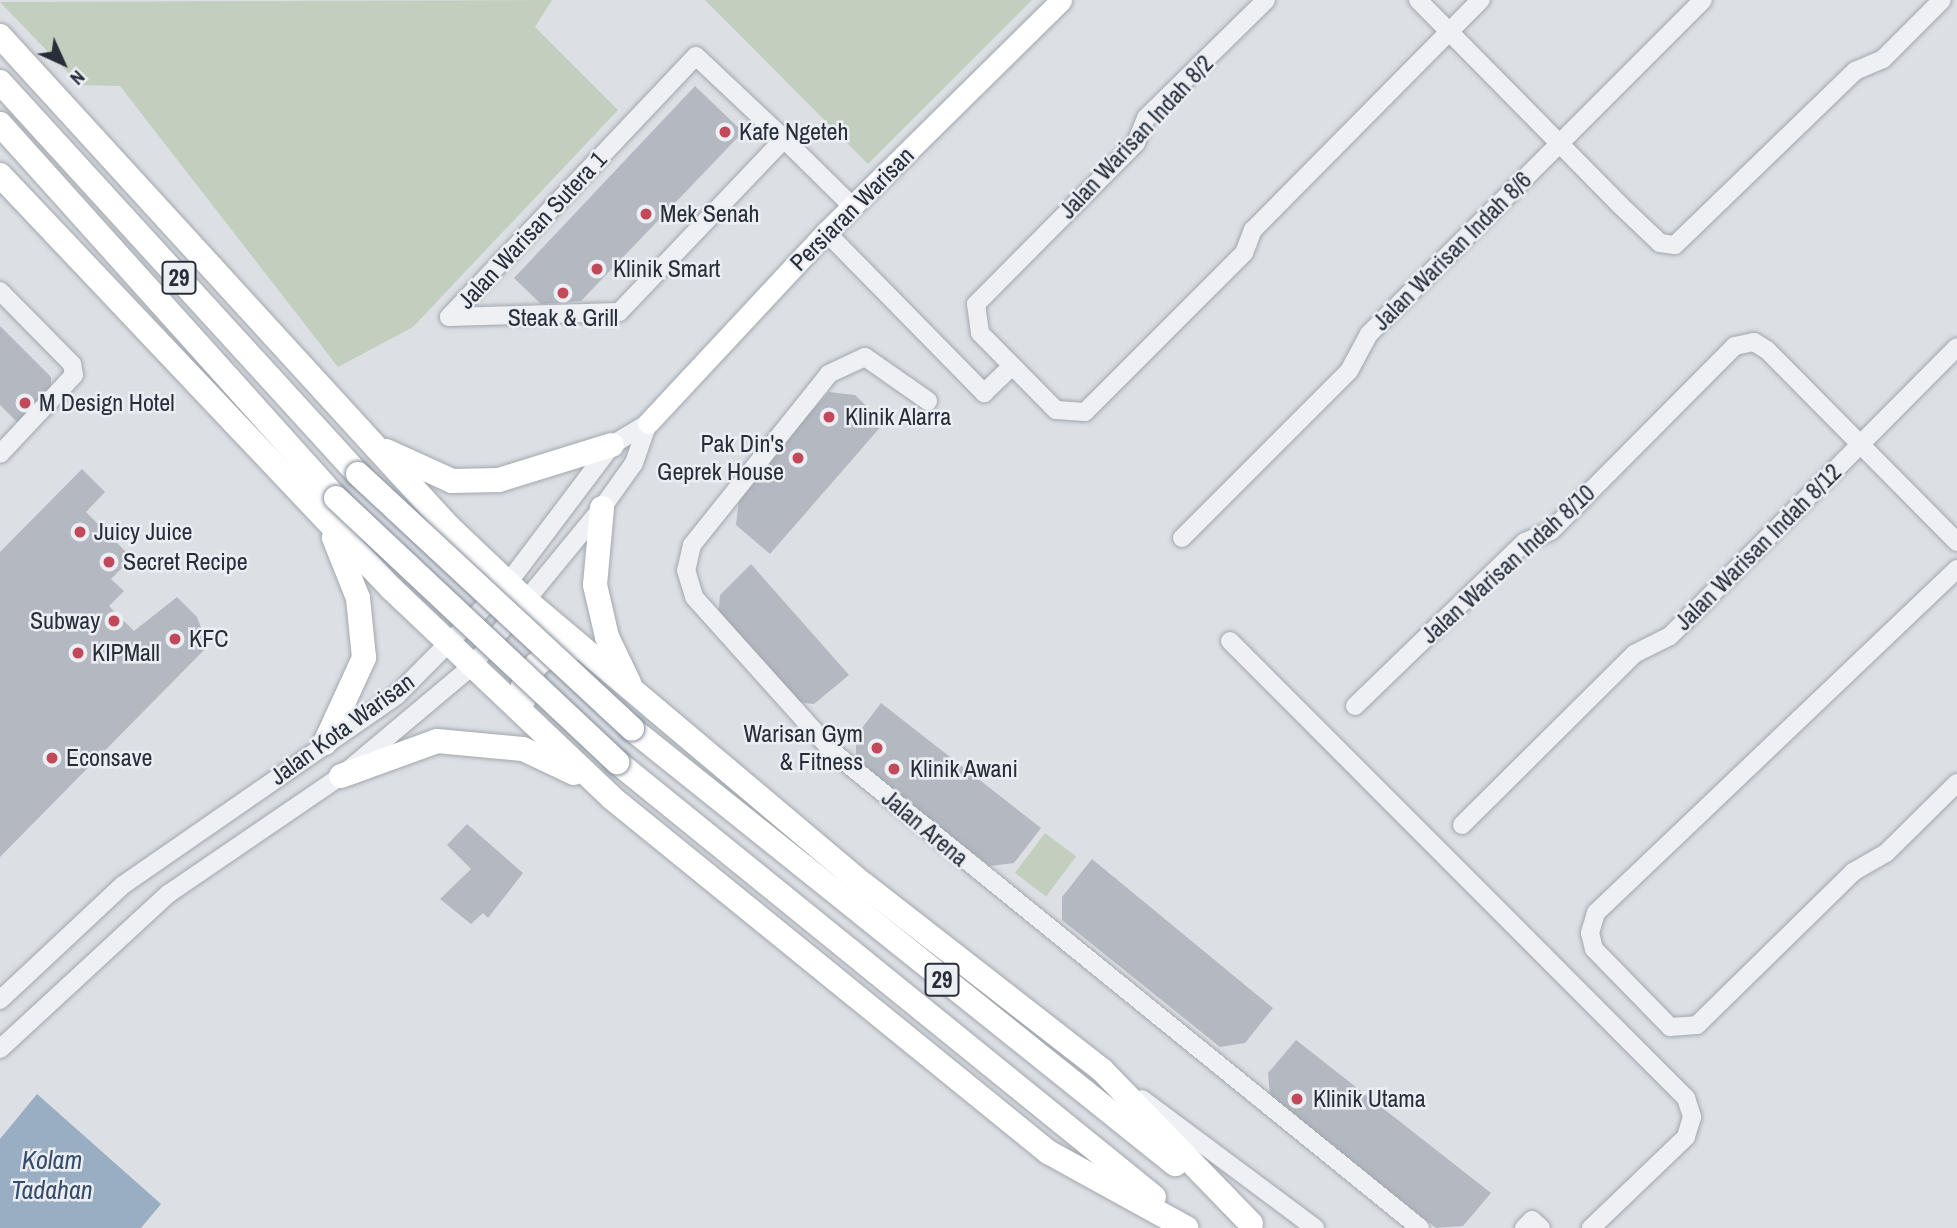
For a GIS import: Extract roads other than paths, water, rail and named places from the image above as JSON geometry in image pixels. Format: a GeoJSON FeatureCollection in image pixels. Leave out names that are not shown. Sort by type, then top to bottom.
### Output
{"type":"FeatureCollection","features":[{"type":"Feature","properties":{"kind":"highway"},"geometry":{"type":"LineString","coordinates":[[0,36],[449,527],[598,662],[863,884],[1102,1070],[1253,1226]]}},
{"type":"Feature","properties":{"kind":"highway","name":"29"},"geometry":{"type":"LineString","coordinates":[[0,82],[358,474],[632,729],[1253,1226]]}},
{"type":"Feature","properties":{"kind":"highway","name":"29"},"geometry":{"type":"LineString","coordinates":[[0,124],[331,509],[617,762],[1193,1228]]}},
{"type":"Feature","properties":{"kind":"highway"},"geometry":{"type":"LineString","coordinates":[[0,174],[331,509],[391,588],[612,798],[1048,1152],[1186,1228]]}},
{"type":"Feature","properties":{"kind":"highway"},"geometry":{"type":"LineString","coordinates":[[361,432],[391,455],[452,481],[499,480],[612,445]]}},
{"type":"Feature","properties":{"kind":"highway"},"geometry":{"type":"LineString","coordinates":[[603,508],[595,585],[607,637],[631,688]]}},
{"type":"Feature","properties":{"kind":"highway"},"geometry":{"type":"LineString","coordinates":[[325,743],[361,674],[365,638],[331,509]]}},
{"type":"Feature","properties":{"kind":"highway"},"geometry":{"type":"LineString","coordinates":[[391,588],[430,596],[449,581],[461,562],[449,527]]}},
{"type":"Feature","properties":{"kind":"highway"},"geometry":{"type":"LineString","coordinates":[[540,730],[525,707],[523,686],[537,664],[557,650],[598,662]]}},
{"type":"Feature","properties":{"kind":"highway"},"geometry":{"type":"LineString","coordinates":[[341,776],[437,741],[479,742],[560,764],[612,798]]}},
{"type":"Feature","properties":{"kind":"main road","name":"Persiaran Warisan"},"geometry":{"type":"LineString","coordinates":[[648,423],[826,232],[1061,0]]}},
{"type":"Feature","properties":{"kind":"street","name":"Jalan Warisan Indah 8/2"},"geometry":{"type":"LineString","coordinates":[[1012,366],[980,333],[976,304],[1136,143],[1146,118],[1266,0]]}},
{"type":"Feature","properties":{"kind":"street"},"geometry":{"type":"LineString","coordinates":[[1418,0],[1558,145],[1660,243],[1675,245],[1855,71],[1883,59],[1942,0]]}},
{"type":"Feature","properties":{"kind":"street"},"geometry":{"type":"LineString","coordinates":[[826,232],[984,393],[1012,366],[1056,410],[1086,412],[1481,0]]}},
{"type":"Feature","properties":{"kind":"street","name":"Jalan Warisan Indah 8/6"},"geometry":{"type":"LineString","coordinates":[[1182,538],[1349,371],[1369,334],[1703,0]]}},
{"type":"Feature","properties":{"kind":"street","name":"Jalan Warisan Sutera 1"},"geometry":{"type":"LineString","coordinates":[[783,139],[619,312],[449,317],[696,56],[783,139],[853,207]]}},
{"type":"Feature","properties":{"kind":"street"},"geometry":{"type":"LineString","coordinates":[[0,291],[72,364],[67,386],[0,454]]}},
{"type":"Feature","properties":{"kind":"street","name":"Jalan Warisan Indah 8/10"},"geometry":{"type":"LineString","coordinates":[[1354,706],[1525,542],[1551,531],[1725,354],[1754,342],[1858,446]]}},
{"type":"Feature","properties":{"kind":"street","name":"Jalan Warisan Indah 8/12"},"geometry":{"type":"LineString","coordinates":[[1462,825],[1634,654],[1670,636],[1957,347]]}},
{"type":"Feature","properties":{"kind":"street","name":"Jalan Arena"},"geometry":{"type":"LineString","coordinates":[[928,401],[866,357],[850,359],[830,373],[692,545],[686,570],[694,597],[832,752],[1420,1228]]}},
{"type":"Feature","properties":{"kind":"street","name":"Jalan Kota Warisan"},"geometry":{"type":"LineString","coordinates":[[0,1000],[123,885],[397,695],[508,583],[612,445],[648,423]]}},
{"type":"Feature","properties":{"kind":"street","name":"Jalan Kota Warisan"},"geometry":{"type":"LineString","coordinates":[[0,1049],[168,894],[341,776],[472,666],[530,603],[603,508],[634,463],[648,423]]}},
{"type":"Feature","properties":{"kind":"street"},"geometry":{"type":"LineString","coordinates":[[1858,446],[1957,542]]}},
{"type":"Feature","properties":{"kind":"street"},"geometry":{"type":"LineString","coordinates":[[1957,569],[1597,913],[1590,933],[1594,949],[1670,1027],[1697,1026],[1853,872],[1886,853],[1957,783]]}},
{"type":"Feature","properties":{"kind":"street"},"geometry":{"type":"LineString","coordinates":[[1230,641],[1686,1098],[1692,1117],[1686,1137],[1591,1228]]}},
{"type":"Feature","properties":{"kind":"street"},"geometry":{"type":"LineString","coordinates":[[1102,1070],[1315,1228]]}},
{"type":"Feature","properties":{"kind":"street"},"geometry":{"type":"LineString","coordinates":[[1524,1228],[1532,1220],[1541,1228]]}},
{"type":"Feature","properties":{"kind":"water","name":"Kolam Tadahan"},"geometry":{"type":"Polygon","coordinates":[[[37,1094],[161,1204],[141,1228],[0,1228],[0,1139],[37,1094]]]}},
{"type":"Feature","properties":{"kind":"place","name":"Kafe Ngeteh"},"geometry":{"type":"Point","coordinates":[725,132]}},
{"type":"Feature","properties":{"kind":"place","name":"Mek Senah"},"geometry":{"type":"Point","coordinates":[646,214]}},
{"type":"Feature","properties":{"kind":"place","name":"Klinik Smart"},"geometry":{"type":"Point","coordinates":[597,269]}},
{"type":"Feature","properties":{"kind":"place","name":"Steak & Grill"},"geometry":{"type":"Point","coordinates":[563,293]}},
{"type":"Feature","properties":{"kind":"place","name":"M Design Hotel"},"geometry":{"type":"Point","coordinates":[25,403]}},
{"type":"Feature","properties":{"kind":"place","name":"Klinik Alarra"},"geometry":{"type":"Point","coordinates":[829,417]}},
{"type":"Feature","properties":{"kind":"place","name":"Pak Din's Geprek House"},"geometry":{"type":"Point","coordinates":[798,458]}},
{"type":"Feature","properties":{"kind":"place","name":"Juicy Juice"},"geometry":{"type":"Point","coordinates":[80,532]}},
{"type":"Feature","properties":{"kind":"place","name":"Secret Recipe"},"geometry":{"type":"Point","coordinates":[109,562]}},
{"type":"Feature","properties":{"kind":"place","name":"Subway"},"geometry":{"type":"Point","coordinates":[114,621]}},
{"type":"Feature","properties":{"kind":"place","name":"KFC"},"geometry":{"type":"Point","coordinates":[175,639]}},
{"type":"Feature","properties":{"kind":"place","name":"KIPMall"},"geometry":{"type":"Point","coordinates":[78,653]}},
{"type":"Feature","properties":{"kind":"place","name":"Warisan Gym & Fitness"},"geometry":{"type":"Point","coordinates":[877,748]}},
{"type":"Feature","properties":{"kind":"place","name":"Econsave"},"geometry":{"type":"Point","coordinates":[52,758]}},
{"type":"Feature","properties":{"kind":"place","name":"Klinik Awani"},"geometry":{"type":"Point","coordinates":[894,769]}},
{"type":"Feature","properties":{"kind":"place","name":"Klinik Utama"},"geometry":{"type":"Point","coordinates":[1297,1099]}}]}
